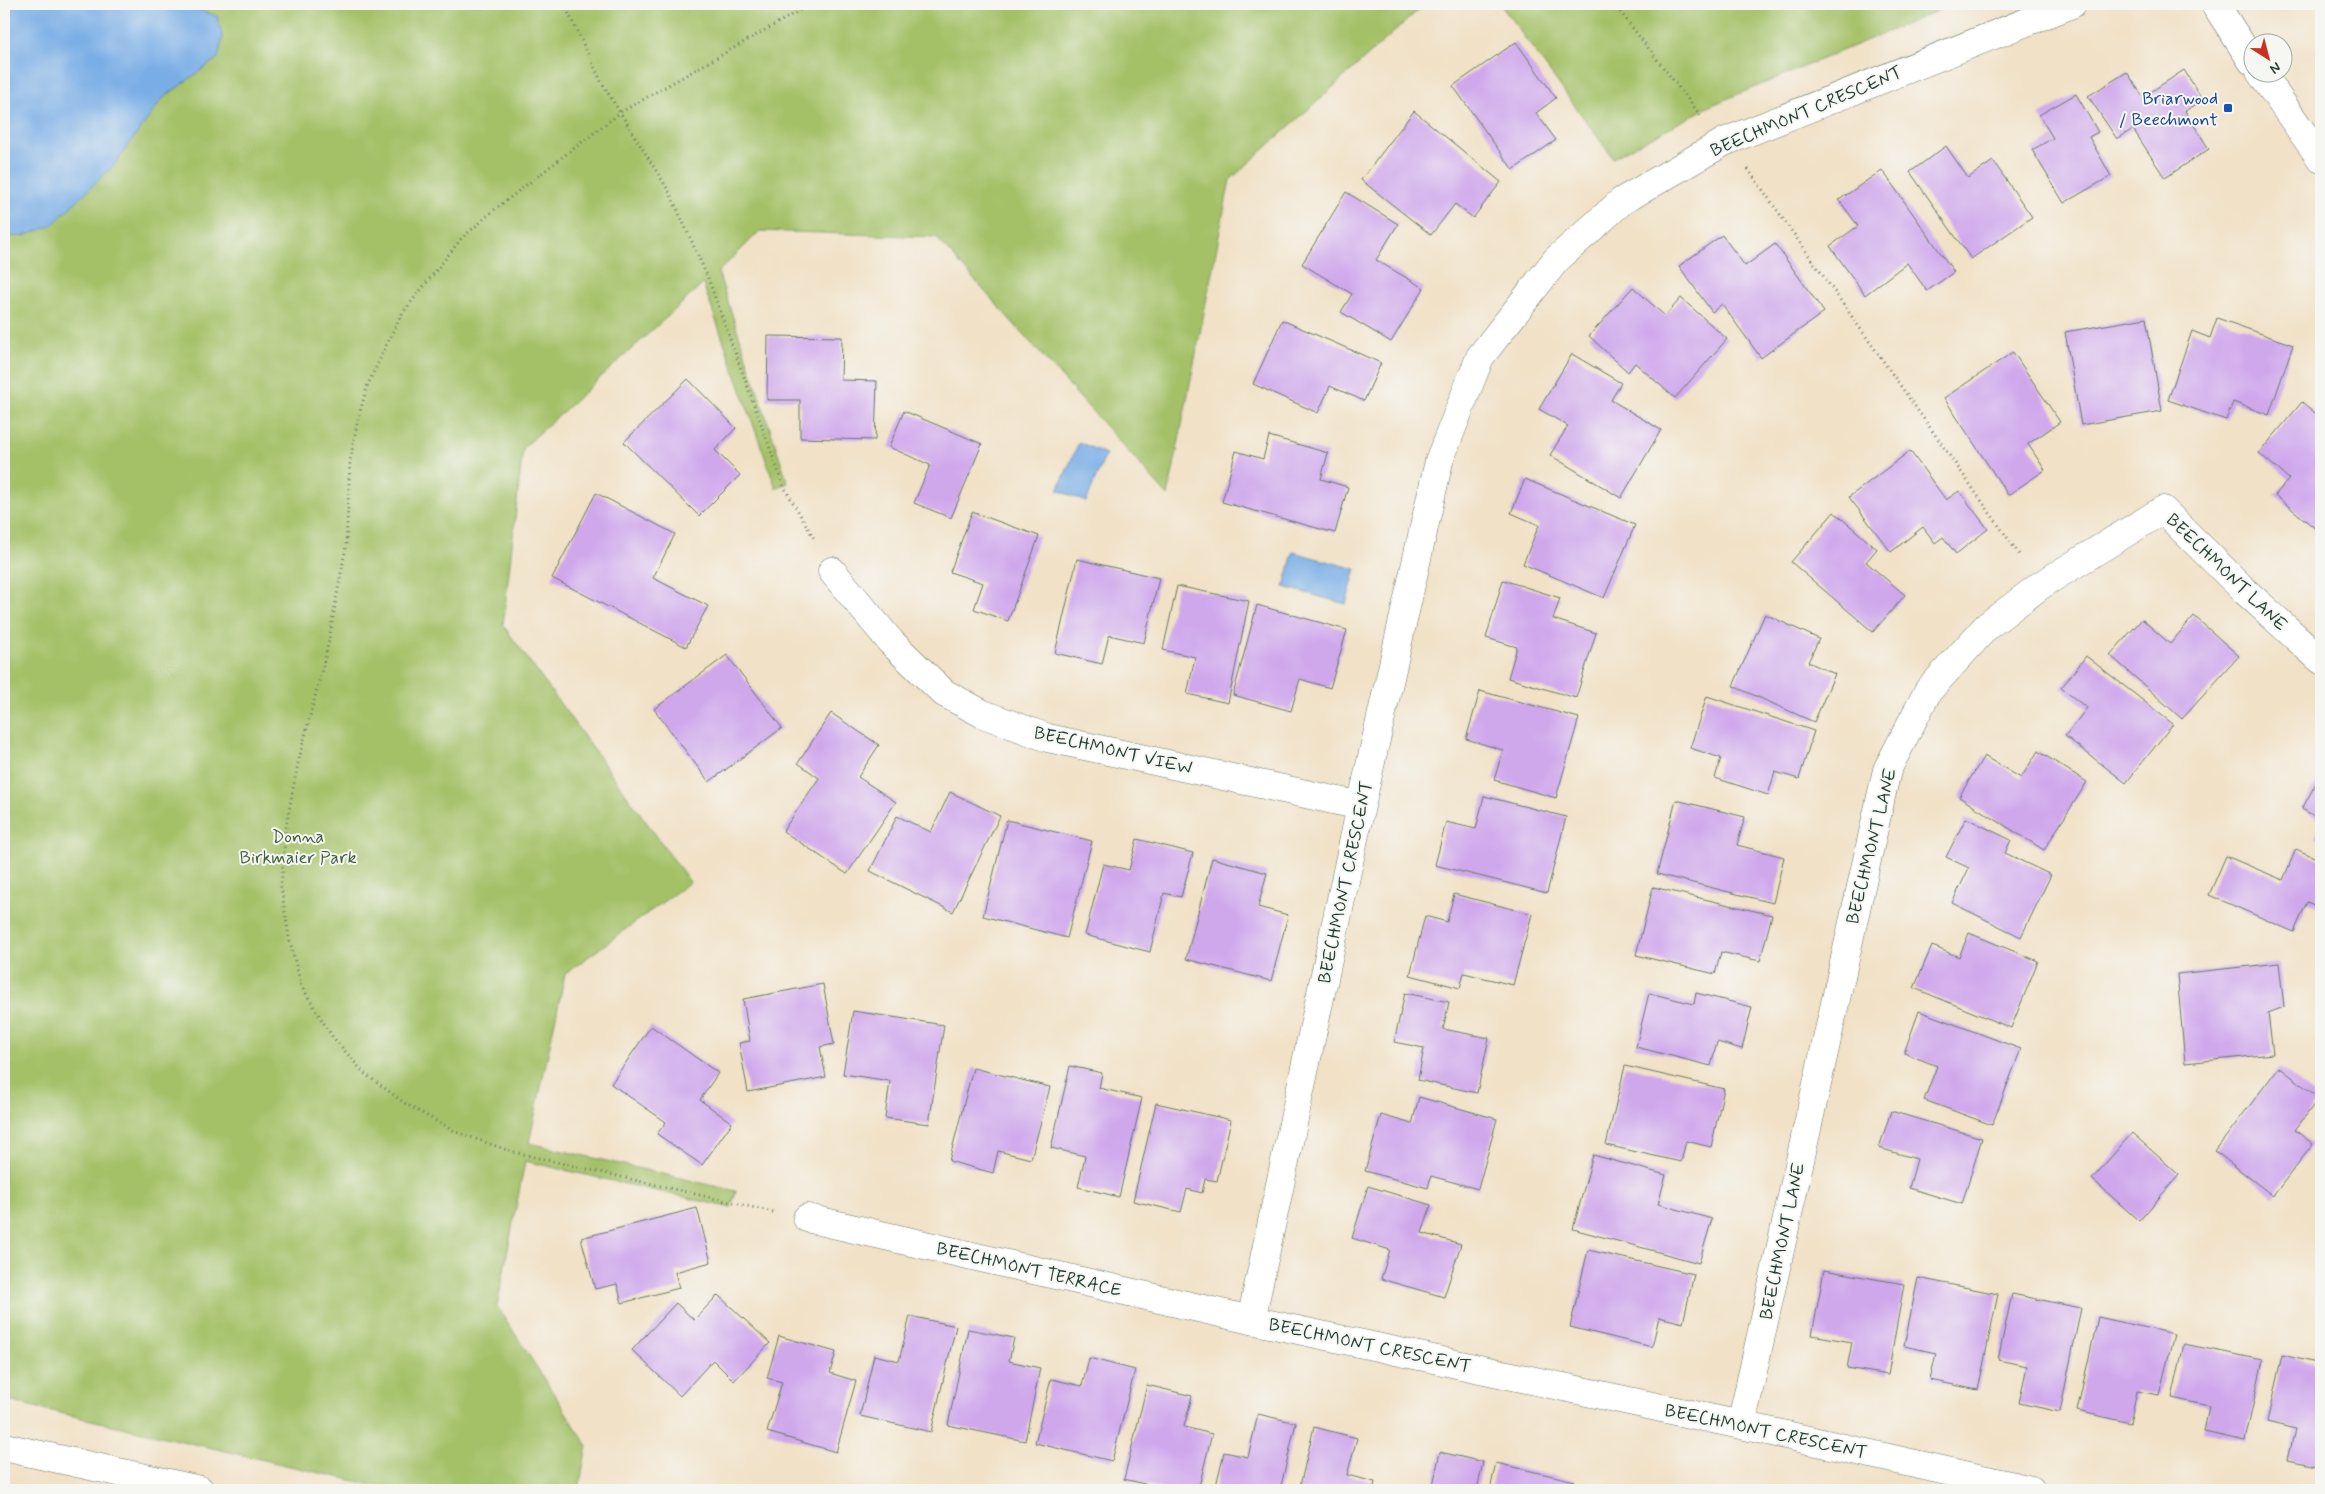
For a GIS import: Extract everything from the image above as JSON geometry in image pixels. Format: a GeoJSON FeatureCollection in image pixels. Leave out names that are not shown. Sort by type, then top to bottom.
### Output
{"type":"FeatureCollection","features":[{"type":"Feature","properties":{"kind":"street","name":"BEECHMONT CRESCENT"},"geometry":{"type":"LineString","coordinates":[[2031,1490],[1741,1425],[1250,1320],[1361,806],[1439,460],[1480,357],[1556,260],[1622,201],[1724,142],[2072,4]]}},
{"type":"Feature","properties":{"kind":"street"},"geometry":{"type":"LineString","coordinates":[[2215,4],[2242,46]]}},
{"type":"Feature","properties":{"kind":"street"},"geometry":{"type":"LineString","coordinates":[[2267,82],[2321,160]]}},
{"type":"Feature","properties":{"kind":"street","name":"BEECHMONT LANE"},"geometry":{"type":"LineString","coordinates":[[1741,1425],[1887,770],[1928,691],[1986,627],[2041,585],[2163,510],[2246,592],[2321,660]]}},
{"type":"Feature","properties":{"kind":"street","name":"BEECHMONT VIEW"},"geometry":{"type":"LineString","coordinates":[[832,571],[891,642],[944,693],[983,714],[1048,738],[1361,806]]}},
{"type":"Feature","properties":{"kind":"street","name":"BEECHMONT TERRACE"},"geometry":{"type":"LineString","coordinates":[[807,1218],[1250,1320]]}},
{"type":"Feature","properties":{"kind":"street"},"geometry":{"type":"LineString","coordinates":[[4,1447],[200,1490]]}},
{"type":"Feature","properties":{"kind":"path"},"geometry":{"type":"LineString","coordinates":[[564,4],[603,84],[670,193],[704,270],[788,495],[832,571]]}},
{"type":"Feature","properties":{"kind":"path"},"geometry":{"type":"LineString","coordinates":[[735,1204],[513,1152],[456,1132],[406,1104],[364,1073],[330,1035],[301,985],[288,937],[281,887],[286,826],[298,763],[327,650],[346,546],[350,462],[357,422],[368,384],[401,315],[461,240],[494,210],[621,112],[811,4]]}},
{"type":"Feature","properties":{"kind":"path"},"geometry":{"type":"LineString","coordinates":[[1614,4],[1701,116],[1748,168],[2025,562]]}},
{"type":"Feature","properties":{"kind":"green space","name":"Donna Birkmaier Park"},"geometry":{"type":"Polygon","coordinates":[[[4,4],[1425,4],[1230,180],[1168,496],[936,237],[760,231],[718,272],[788,483],[776,488],[703,284],[523,448],[503,625],[690,882],[565,974],[529,1143],[736,1191],[731,1208],[525,1161],[497,1306],[587,1445],[579,1490],[394,1490],[4,1400],[4,4]]]}},
{"type":"Feature","properties":{"kind":"green space"},"geometry":{"type":"Polygon","coordinates":[[[1500,4],[1954,4],[1712,105],[1613,158],[1500,4]]]}},
{"type":"Feature","properties":{"kind":"water"},"geometry":{"type":"Polygon","coordinates":[[[4,4],[181,4],[217,16],[223,38],[218,58],[163,98],[115,164],[51,226],[23,236],[4,237],[4,4]]]}},
{"type":"Feature","properties":{"kind":"water"},"geometry":{"type":"Polygon","coordinates":[[[1079,442],[1106,454],[1086,502],[1058,490],[1079,442]]]}},
{"type":"Feature","properties":{"kind":"water"},"geometry":{"type":"Polygon","coordinates":[[[1293,552],[1356,569],[1346,604],[1284,587],[1293,552]]]}},
{"type":"Feature","properties":{"kind":"building"},"geometry":{"type":"Polygon","coordinates":[[[1516,42],[1556,98],[1536,113],[1556,140],[1513,170],[1453,86],[1516,42]]]}},
{"type":"Feature","properties":{"kind":"building"},"geometry":{"type":"Polygon","coordinates":[[[2184,70],[2203,100],[2185,111],[2209,149],[2165,178],[2133,129],[2117,139],[2088,96],[2127,72],[2143,97],[2184,70]]]}},
{"type":"Feature","properties":{"kind":"building"},"geometry":{"type":"Polygon","coordinates":[[[2076,94],[2098,132],[2089,137],[2111,176],[2064,203],[2032,150],[2053,138],[2039,115],[2076,94]]]}},
{"type":"Feature","properties":{"kind":"building"},"geometry":{"type":"Polygon","coordinates":[[[1414,111],[1501,182],[1473,218],[1455,204],[1431,235],[1361,180],[1414,111]]]}},
{"type":"Feature","properties":{"kind":"building"},"geometry":{"type":"Polygon","coordinates":[[[1946,146],[1968,178],[1993,161],[2032,217],[1971,259],[1910,172],[1946,146]]]}},
{"type":"Feature","properties":{"kind":"building"},"geometry":{"type":"Polygon","coordinates":[[[1882,170],[1954,272],[1927,291],[1907,263],[1865,295],[1830,246],[1858,226],[1839,200],[1882,170]]]}},
{"type":"Feature","properties":{"kind":"building"},"geometry":{"type":"Polygon","coordinates":[[[1346,192],[1398,224],[1376,260],[1424,288],[1391,342],[1341,312],[1352,294],[1302,264],[1346,192]]]}},
{"type":"Feature","properties":{"kind":"building"},"geometry":{"type":"Polygon","coordinates":[[[1722,235],[1745,266],[1775,244],[1824,312],[1761,358],[1722,304],[1712,312],[1679,266],[1722,235]]]}},
{"type":"Feature","properties":{"kind":"building"},"geometry":{"type":"Polygon","coordinates":[[[1633,287],[1665,316],[1681,298],[1727,339],[1675,398],[1635,363],[1628,372],[1589,336],[1633,287]]]}},
{"type":"Feature","properties":{"kind":"building"},"geometry":{"type":"Polygon","coordinates":[[[2146,318],[2162,411],[2081,425],[2065,332],[2146,318]]]}},
{"type":"Feature","properties":{"kind":"building"},"geometry":{"type":"Polygon","coordinates":[[[2217,318],[2293,345],[2269,415],[2233,402],[2226,420],[2168,400],[2192,331],[2210,338],[2217,318]]]}},
{"type":"Feature","properties":{"kind":"building"},"geometry":{"type":"Polygon","coordinates":[[[1282,320],[1381,363],[1364,401],[1330,386],[1318,413],[1253,384],[1282,320]]]}},
{"type":"Feature","properties":{"kind":"building"},"geometry":{"type":"Polygon","coordinates":[[[768,336],[842,337],[841,380],[877,381],[875,440],[800,438],[800,400],[767,400],[768,336]]]}},
{"type":"Feature","properties":{"kind":"building"},"geometry":{"type":"Polygon","coordinates":[[[2013,352],[2060,422],[2028,444],[2045,470],[2008,495],[1944,398],[2013,352]]]}},
{"type":"Feature","properties":{"kind":"building"},"geometry":{"type":"Polygon","coordinates":[[[1572,354],[1621,383],[1611,400],[1661,430],[1621,498],[1550,455],[1568,426],[1539,409],[1572,354]]]}},
{"type":"Feature","properties":{"kind":"building"},"geometry":{"type":"Polygon","coordinates":[[[688,379],[736,428],[715,450],[740,475],[699,516],[624,442],[688,379]]]}},
{"type":"Feature","properties":{"kind":"building"},"geometry":{"type":"Polygon","coordinates":[[[2302,402],[2321,418],[2321,524],[2317,530],[2275,495],[2289,479],[2259,453],[2302,402]]]}},
{"type":"Feature","properties":{"kind":"building"},"geometry":{"type":"Polygon","coordinates":[[[904,411],[982,444],[951,518],[914,503],[930,465],[889,447],[904,411]]]}},
{"type":"Feature","properties":{"kind":"building"},"geometry":{"type":"Polygon","coordinates":[[[1269,436],[1328,453],[1321,479],[1348,487],[1335,533],[1222,502],[1236,451],[1263,459],[1269,436]]]}},
{"type":"Feature","properties":{"kind":"building"},"geometry":{"type":"Polygon","coordinates":[[[1910,451],[1946,500],[1959,491],[1988,529],[1956,554],[1943,537],[1935,543],[1923,527],[1891,552],[1849,497],[1910,451]]]}},
{"type":"Feature","properties":{"kind":"building"},"geometry":{"type":"Polygon","coordinates":[[[1525,479],[1635,525],[1604,598],[1523,564],[1539,525],[1511,513],[1525,479]]]}},
{"type":"Feature","properties":{"kind":"building"},"geometry":{"type":"Polygon","coordinates":[[[596,493],[675,534],[653,578],[708,606],[686,647],[552,578],[596,493]]]}},
{"type":"Feature","properties":{"kind":"building"},"geometry":{"type":"Polygon","coordinates":[[[972,512],[1039,536],[1008,621],[974,609],[983,583],[950,572],[972,512]]]}},
{"type":"Feature","properties":{"kind":"building"},"geometry":{"type":"Polygon","coordinates":[[[1834,512],[1877,549],[1866,562],[1905,595],[1873,632],[1791,562],[1834,512]]]}},
{"type":"Feature","properties":{"kind":"building"},"geometry":{"type":"Polygon","coordinates":[[[1077,559],[1159,578],[1144,643],[1109,635],[1102,664],[1055,653],[1077,559]]]}},
{"type":"Feature","properties":{"kind":"building"},"geometry":{"type":"Polygon","coordinates":[[[1503,580],[1560,598],[1553,619],[1596,633],[1576,698],[1508,678],[1517,647],[1486,638],[1503,580]]]}},
{"type":"Feature","properties":{"kind":"building"},"geometry":{"type":"Polygon","coordinates":[[[1177,586],[1249,601],[1228,703],[1187,694],[1195,657],[1163,650],[1177,586]]]}},
{"type":"Feature","properties":{"kind":"building"},"geometry":{"type":"Polygon","coordinates":[[[1257,605],[1347,630],[1330,688],[1300,679],[1291,711],[1233,695],[1257,605]]]}},
{"type":"Feature","properties":{"kind":"building"},"geometry":{"type":"Polygon","coordinates":[[[1765,614],[1819,639],[1808,662],[1835,674],[1814,722],[1733,686],[1765,614]]]}},
{"type":"Feature","properties":{"kind":"building"},"geometry":{"type":"Polygon","coordinates":[[[2194,616],[2239,656],[2182,719],[2110,655],[2142,619],[2170,644],[2194,616]]]}},
{"type":"Feature","properties":{"kind":"building"},"geometry":{"type":"Polygon","coordinates":[[[727,655],[782,728],[709,782],[654,709],[727,655]]]}},
{"type":"Feature","properties":{"kind":"building"},"geometry":{"type":"Polygon","coordinates":[[[2086,656],[2173,724],[2126,783],[2065,736],[2087,708],[2061,688],[2086,656]]]}},
{"type":"Feature","properties":{"kind":"building"},"geometry":{"type":"Polygon","coordinates":[[[1480,691],[1579,718],[1556,798],[1494,780],[1503,750],[1466,739],[1480,691]]]}},
{"type":"Feature","properties":{"kind":"building"},"geometry":{"type":"Polygon","coordinates":[[[1707,696],[1814,731],[1799,779],[1775,772],[1768,795],[1715,778],[1721,758],[1690,748],[1707,696]]]}},
{"type":"Feature","properties":{"kind":"building"},"geometry":{"type":"Polygon","coordinates":[[[831,713],[879,745],[858,777],[896,802],[847,874],[783,831],[819,778],[798,763],[831,713]]]}},
{"type":"Feature","properties":{"kind":"building"},"geometry":{"type":"Polygon","coordinates":[[[2038,751],[2087,782],[2044,850],[1959,797],[1984,756],[2021,778],[2038,751]]]}},
{"type":"Feature","properties":{"kind":"building"},"geometry":{"type":"Polygon","coordinates":[[[2321,774],[2321,820],[2302,809],[2321,774]]]}},
{"type":"Feature","properties":{"kind":"building"},"geometry":{"type":"Polygon","coordinates":[[[950,792],[1000,816],[953,912],[870,871],[897,816],[931,832],[950,792]]]}},
{"type":"Feature","properties":{"kind":"building"},"geometry":{"type":"Polygon","coordinates":[[[1484,796],[1566,817],[1547,893],[1435,865],[1446,822],[1476,829],[1484,796]]]}},
{"type":"Feature","properties":{"kind":"building"},"geometry":{"type":"Polygon","coordinates":[[[1676,800],[1745,817],[1737,845],[1784,857],[1773,903],[1657,874],[1676,800]]]}},
{"type":"Feature","properties":{"kind":"building"},"geometry":{"type":"Polygon","coordinates":[[[1966,818],[2011,840],[2005,853],[2051,875],[2021,937],[1952,903],[1969,868],[1946,857],[1966,818]]]}},
{"type":"Feature","properties":{"kind":"building"},"geometry":{"type":"Polygon","coordinates":[[[1007,820],[1092,841],[1067,938],[983,916],[1007,820]]]}},
{"type":"Feature","properties":{"kind":"building"},"geometry":{"type":"Polygon","coordinates":[[[2321,826],[2321,840],[2315,837],[2321,826]]]}},
{"type":"Feature","properties":{"kind":"building"},"geometry":{"type":"Polygon","coordinates":[[[1137,839],[1193,853],[1181,897],[1164,893],[1150,952],[1085,935],[1103,864],[1129,870],[1137,839]]]}},
{"type":"Feature","properties":{"kind":"building"},"geometry":{"type":"Polygon","coordinates":[[[2296,849],[2321,860],[2321,908],[2307,902],[2294,932],[2209,895],[2226,856],[2283,880],[2296,849]]]}},
{"type":"Feature","properties":{"kind":"building"},"geometry":{"type":"Polygon","coordinates":[[[1212,858],[1267,873],[1258,907],[1288,915],[1271,981],[1186,959],[1212,858]]]}},
{"type":"Feature","properties":{"kind":"building"},"geometry":{"type":"Polygon","coordinates":[[[1653,887],[1772,915],[1760,961],[1721,952],[1715,974],[1636,955],[1653,887]]]}},
{"type":"Feature","properties":{"kind":"building"},"geometry":{"type":"Polygon","coordinates":[[[1454,894],[1532,914],[1513,985],[1464,973],[1460,988],[1410,975],[1425,916],[1447,922],[1454,894]]]}},
{"type":"Feature","properties":{"kind":"building"},"geometry":{"type":"Polygon","coordinates":[[[1969,933],[2038,961],[2011,1028],[1914,988],[1932,946],[1959,957],[1969,933]]]}},
{"type":"Feature","properties":{"kind":"building"},"geometry":{"type":"Polygon","coordinates":[[[2279,963],[2284,1007],[2268,1013],[2273,1054],[2185,1063],[2177,974],[2279,963]]]}},
{"type":"Feature","properties":{"kind":"building"},"geometry":{"type":"Polygon","coordinates":[[[823,984],[834,1044],[820,1047],[826,1077],[748,1092],[739,1043],[750,1041],[743,999],[823,984]]]}},
{"type":"Feature","properties":{"kind":"building"},"geometry":{"type":"Polygon","coordinates":[[[1405,993],[1449,1002],[1443,1029],[1489,1038],[1477,1093],[1418,1080],[1424,1048],[1394,1042],[1405,993]]]}},
{"type":"Feature","properties":{"kind":"building"},"geometry":{"type":"Polygon","coordinates":[[[1649,993],[1694,1004],[1696,993],[1752,1007],[1742,1049],[1717,1042],[1711,1066],[1636,1047],[1649,993]]]}},
{"type":"Feature","properties":{"kind":"building"},"geometry":{"type":"Polygon","coordinates":[[[853,1011],[944,1025],[929,1124],[885,1118],[890,1081],[843,1074],[853,1011]]]}},
{"type":"Feature","properties":{"kind":"building"},"geometry":{"type":"Polygon","coordinates":[[[1919,1011],[2021,1049],[1992,1125],[1924,1100],[1937,1066],[1904,1053],[1919,1011]]]}},
{"type":"Feature","properties":{"kind":"building"},"geometry":{"type":"Polygon","coordinates":[[[651,1026],[718,1073],[700,1100],[732,1123],[702,1165],[657,1134],[666,1122],[611,1084],[651,1026]]]}},
{"type":"Feature","properties":{"kind":"building"},"geometry":{"type":"Polygon","coordinates":[[[1070,1066],[1102,1073],[1099,1088],[1142,1098],[1119,1197],[1078,1187],[1085,1156],[1051,1148],[1070,1066]]]}},
{"type":"Feature","properties":{"kind":"building"},"geometry":{"type":"Polygon","coordinates":[[[1625,1066],[1724,1089],[1711,1147],[1686,1141],[1681,1162],[1606,1145],[1625,1066]]]}},
{"type":"Feature","properties":{"kind":"building"},"geometry":{"type":"Polygon","coordinates":[[[2279,1067],[2319,1098],[2295,1130],[2313,1144],[2273,1196],[2215,1151],[2279,1067]]]}},
{"type":"Feature","properties":{"kind":"building"},"geometry":{"type":"Polygon","coordinates":[[[973,1068],[1050,1087],[1031,1159],[998,1151],[993,1173],[949,1161],[973,1068]]]}},
{"type":"Feature","properties":{"kind":"building"},"geometry":{"type":"Polygon","coordinates":[[[1419,1097],[1497,1119],[1478,1189],[1431,1176],[1428,1188],[1365,1171],[1381,1115],[1412,1124],[1419,1097]]]}},
{"type":"Feature","properties":{"kind":"building"},"geometry":{"type":"Polygon","coordinates":[[[1156,1103],[1231,1120],[1217,1181],[1205,1179],[1202,1193],[1187,1189],[1181,1212],[1133,1201],[1156,1103]]]}},
{"type":"Feature","properties":{"kind":"building"},"geometry":{"type":"Polygon","coordinates":[[[1891,1111],[1982,1138],[1962,1204],[1909,1188],[1917,1159],[1879,1148],[1891,1111]]]}},
{"type":"Feature","properties":{"kind":"building"},"geometry":{"type":"Polygon","coordinates":[[[2132,1133],[2179,1175],[2139,1221],[2092,1179],[2132,1133]]]}},
{"type":"Feature","properties":{"kind":"building"},"geometry":{"type":"Polygon","coordinates":[[[1593,1155],[1666,1175],[1658,1204],[1712,1219],[1699,1263],[1573,1229],[1593,1155]]]}},
{"type":"Feature","properties":{"kind":"building"},"geometry":{"type":"Polygon","coordinates":[[[1368,1186],[1431,1205],[1422,1233],[1461,1244],[1444,1297],[1381,1279],[1390,1250],[1352,1238],[1368,1186]]]}},
{"type":"Feature","properties":{"kind":"building"},"geometry":{"type":"Polygon","coordinates":[[[697,1208],[711,1262],[675,1272],[679,1288],[622,1303],[617,1284],[595,1289],[581,1238],[697,1208]]]}},
{"type":"Feature","properties":{"kind":"building"},"geometry":{"type":"Polygon","coordinates":[[[1588,1250],[1694,1274],[1683,1323],[1659,1317],[1652,1347],[1570,1327],[1588,1250]]]}},
{"type":"Feature","properties":{"kind":"building"},"geometry":{"type":"Polygon","coordinates":[[[1824,1270],[1904,1284],[1888,1375],[1847,1368],[1852,1342],[1812,1335],[1824,1270]]]}},
{"type":"Feature","properties":{"kind":"building"},"geometry":{"type":"Polygon","coordinates":[[[1918,1278],[1998,1294],[1978,1390],[1930,1380],[1936,1353],[1904,1346],[1918,1278]]]}},
{"type":"Feature","properties":{"kind":"building"},"geometry":{"type":"Polygon","coordinates":[[[2012,1294],[2081,1308],[2060,1412],[2019,1403],[2027,1366],[1998,1360],[2012,1294]]]}},
{"type":"Feature","properties":{"kind":"building"},"geometry":{"type":"Polygon","coordinates":[[[718,1295],[770,1343],[734,1381],[713,1360],[680,1396],[632,1350],[676,1303],[694,1320],[718,1295]]]}},
{"type":"Feature","properties":{"kind":"building"},"geometry":{"type":"Polygon","coordinates":[[[910,1316],[956,1326],[931,1432],[860,1416],[874,1355],[899,1361],[910,1316]]]}},
{"type":"Feature","properties":{"kind":"building"},"geometry":{"type":"Polygon","coordinates":[[[2098,1317],[2174,1334],[2159,1395],[2137,1391],[2130,1423],[2077,1411],[2098,1317]]]}},
{"type":"Feature","properties":{"kind":"building"},"geometry":{"type":"Polygon","coordinates":[[[968,1329],[1014,1338],[1009,1361],[1040,1368],[1025,1441],[948,1425],[968,1329]]]}},
{"type":"Feature","properties":{"kind":"building"},"geometry":{"type":"Polygon","coordinates":[[[779,1336],[836,1352],[830,1373],[856,1381],[836,1452],[767,1432],[782,1382],[767,1378],[779,1336]]]}},
{"type":"Feature","properties":{"kind":"building"},"geometry":{"type":"Polygon","coordinates":[[[2184,1344],[2263,1360],[2245,1441],[2204,1432],[2209,1406],[2172,1398],[2184,1344]]]}},
{"type":"Feature","properties":{"kind":"building"},"geometry":{"type":"Polygon","coordinates":[[[2282,1355],[2321,1364],[2321,1467],[2288,1460],[2295,1429],[2267,1422],[2282,1355]]]}},
{"type":"Feature","properties":{"kind":"building"},"geometry":{"type":"Polygon","coordinates":[[[1089,1358],[1135,1370],[1112,1461],[1035,1443],[1051,1379],[1082,1386],[1089,1358]]]}},
{"type":"Feature","properties":{"kind":"building"},"geometry":{"type":"Polygon","coordinates":[[[1147,1385],[1192,1396],[1184,1427],[1212,1434],[1198,1490],[1169,1490],[1124,1479],[1147,1385]]]}},
{"type":"Feature","properties":{"kind":"building"},"geometry":{"type":"Polygon","coordinates":[[[1258,1414],[1296,1423],[1280,1490],[1215,1490],[1224,1452],[1248,1457],[1258,1414]]]}},
{"type":"Feature","properties":{"kind":"building"},"geometry":{"type":"Polygon","coordinates":[[[1314,1427],[1357,1438],[1347,1475],[1375,1482],[1373,1490],[1299,1490],[1314,1427]]]}},
{"type":"Feature","properties":{"kind":"building"},"geometry":{"type":"Polygon","coordinates":[[[1440,1452],[1483,1462],[1477,1490],[1432,1490],[1440,1452]]]}},
{"type":"Feature","properties":{"kind":"building"},"geometry":{"type":"Polygon","coordinates":[[[1496,1463],[1575,1481],[1573,1490],[1490,1490],[1496,1463]]]}},
{"type":"Feature","properties":{"kind":"building"},"geometry":{"type":"Polygon","coordinates":[[[1396,1486],[1413,1489],[1395,1490],[1396,1486]]]}},
{"type":"Feature","properties":{"kind":"place","name":"Briarwood / Beechmont"},"geometry":{"type":"Point","coordinates":[2228,108]}}]}
